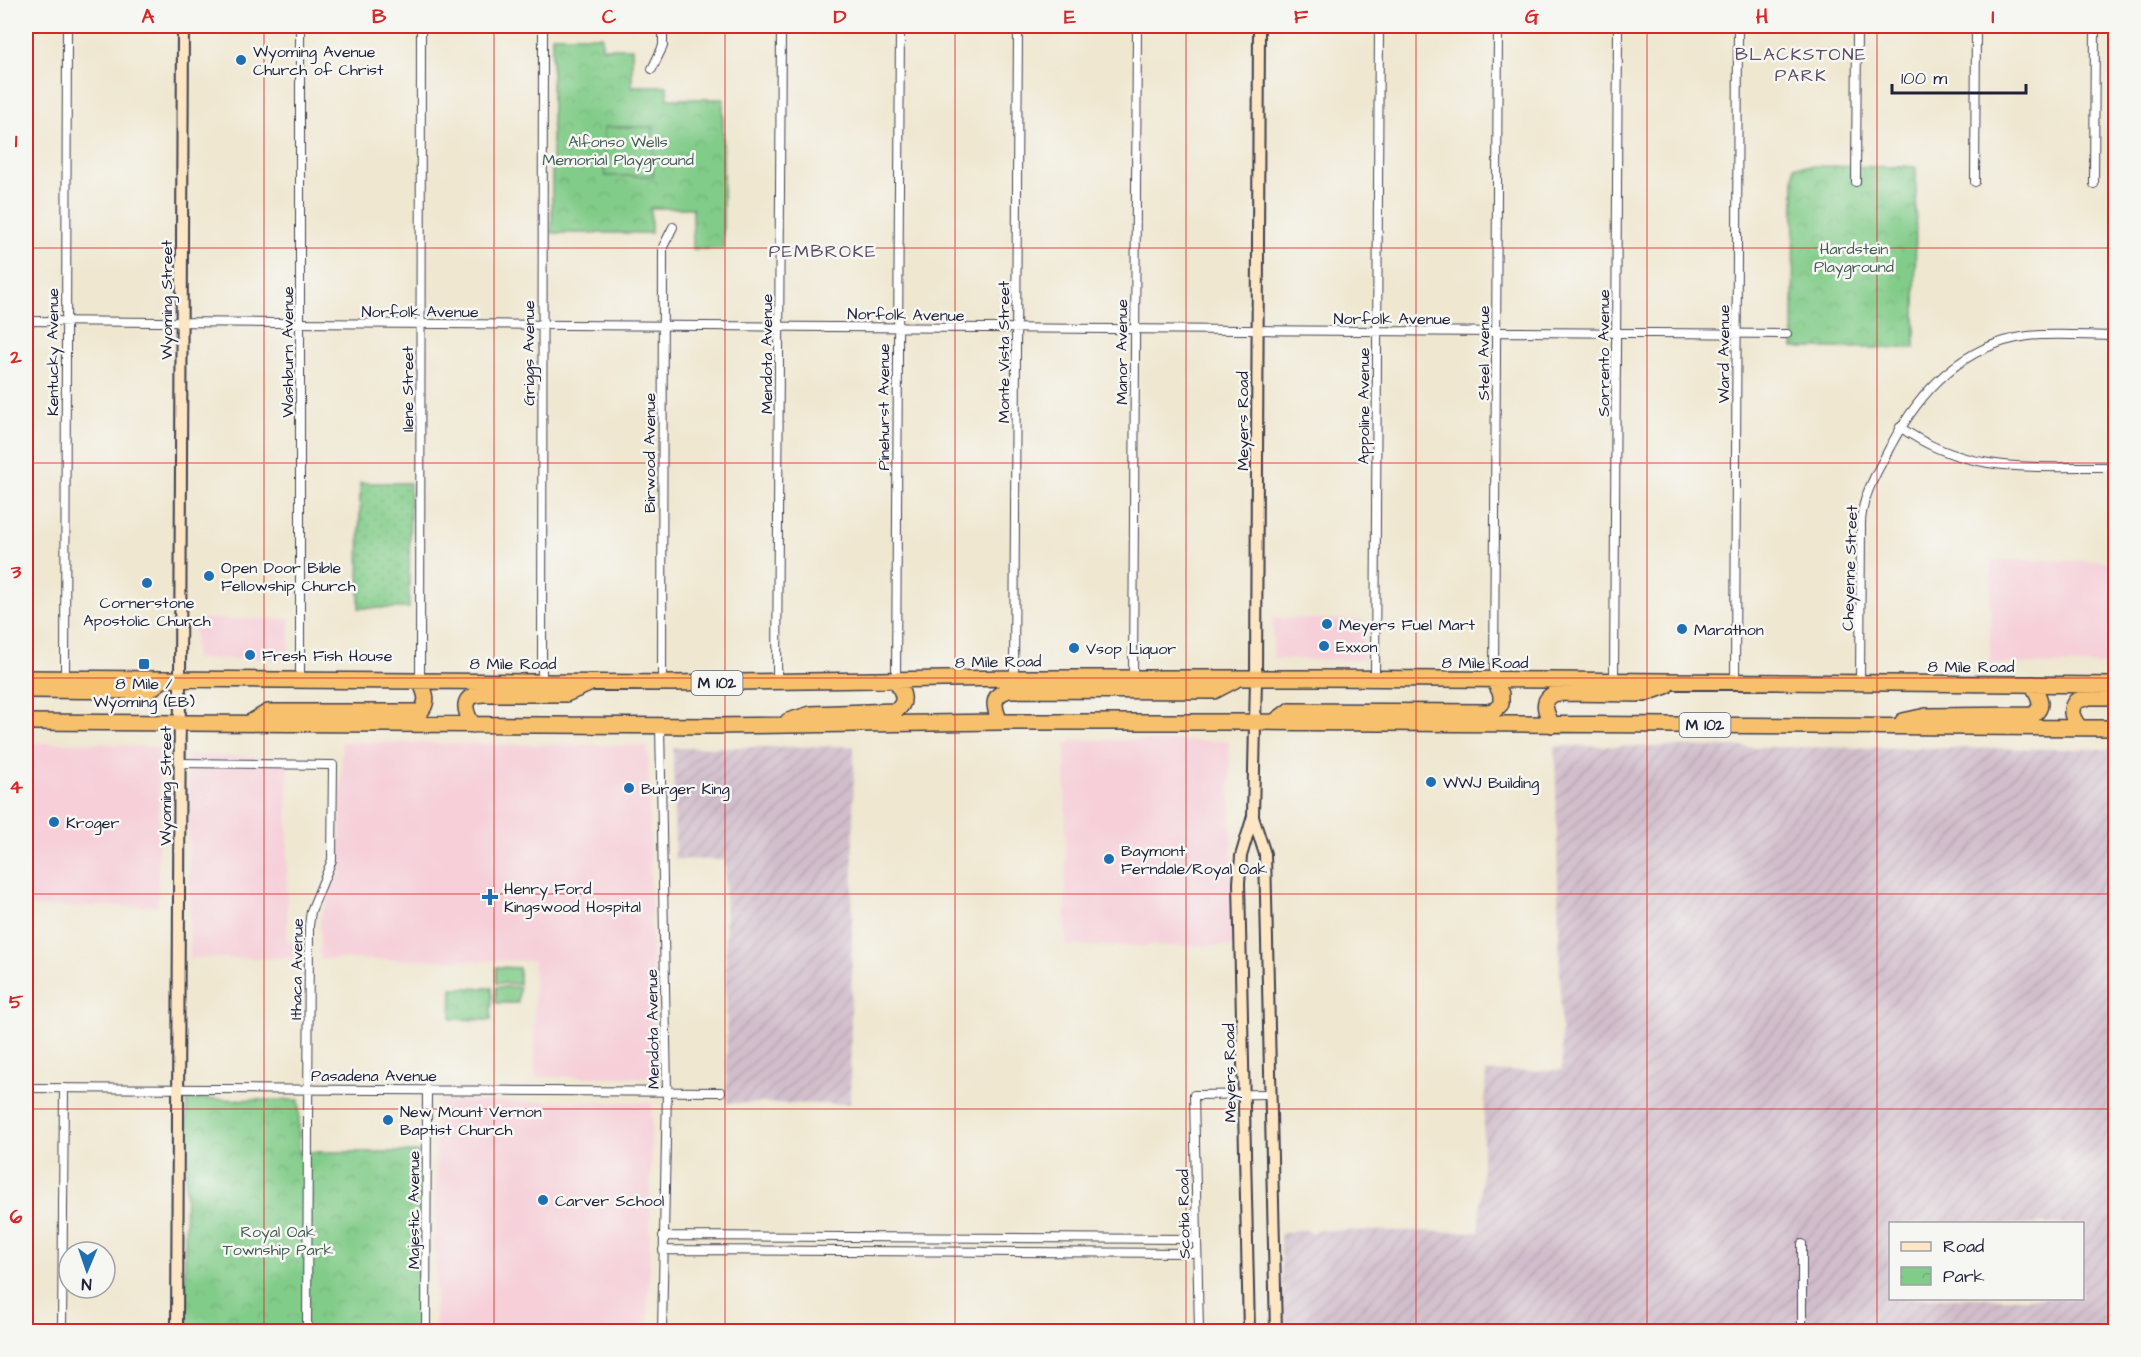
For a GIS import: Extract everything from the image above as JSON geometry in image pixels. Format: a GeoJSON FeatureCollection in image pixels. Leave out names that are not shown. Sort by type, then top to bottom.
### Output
{"type":"FeatureCollection","features":[{"type":"Feature","properties":{"kind":"highway","name":"8 Mile Road"},"geometry":{"type":"LineString","coordinates":[[26,678],[662,683],[1014,678],[1238,678],[2115,685]]}},
{"type":"Feature","properties":{"kind":"highway"},"geometry":{"type":"LineString","coordinates":[[1000,722],[994,708],[994,701],[1000,693],[1009,690],[1214,691],[1238,678]]}},
{"type":"Feature","properties":{"kind":"highway"},"geometry":{"type":"LineString","coordinates":[[26,690],[148,691],[164,679]]}},
{"type":"Feature","properties":{"kind":"highway"},"geometry":{"type":"LineString","coordinates":[[771,726],[811,714],[895,711],[904,701],[903,693],[896,680]]}},
{"type":"Feature","properties":{"kind":"highway"},"geometry":{"type":"LineString","coordinates":[[1274,722],[1289,711],[1488,712],[1495,710],[1501,704],[1501,694],[1494,680]]}},
{"type":"Feature","properties":{"kind":"highway"},"geometry":{"type":"LineString","coordinates":[[251,723],[268,712],[420,712],[427,699],[420,681]]}},
{"type":"Feature","properties":{"kind":"highway"},"geometry":{"type":"LineString","coordinates":[[473,725],[466,710],[467,700],[471,696],[484,693],[567,694],[595,682]]}},
{"type":"Feature","properties":{"kind":"highway"},"geometry":{"type":"LineString","coordinates":[[1552,725],[1545,704],[1549,696],[1556,693],[1644,694],[1678,682]]}},
{"type":"Feature","properties":{"kind":"highway"},"geometry":{"type":"LineString","coordinates":[[1883,726],[1926,716],[2033,715],[2038,711],[2040,697],[2032,684]]}},
{"type":"Feature","properties":{"kind":"highway"},"geometry":{"type":"LineString","coordinates":[[2080,728],[2072,718],[2071,712],[2076,701],[2089,697],[2115,697]]}},
{"type":"Feature","properties":{"kind":"highway","name":"M 102"},"geometry":{"type":"LineString","coordinates":[[26,722],[660,726],[1274,722],[2115,728]]}},
{"type":"Feature","properties":{"kind":"street","name":"Kentucky Avenue"},"geometry":{"type":"LineString","coordinates":[[65,678],[68,26]]}},
{"type":"Feature","properties":{"kind":"street","name":"Wyoming Street"},"geometry":{"type":"LineString","coordinates":[[177,1332],[183,26]]}},
{"type":"Feature","properties":{"kind":"street","name":"Washburn Avenue"},"geometry":{"type":"LineString","coordinates":[[300,26],[300,680]]}},
{"type":"Feature","properties":{"kind":"street","name":"Ilene Street"},"geometry":{"type":"LineString","coordinates":[[420,681],[421,26]]}},
{"type":"Feature","properties":{"kind":"street","name":"Griggs Avenue"},"geometry":{"type":"LineString","coordinates":[[542,681],[543,26]]}},
{"type":"Feature","properties":{"kind":"street"},"geometry":{"type":"LineString","coordinates":[[652,69],[663,46],[663,26]]}},
{"type":"Feature","properties":{"kind":"street","name":"Mendota Avenue"},"geometry":{"type":"LineString","coordinates":[[777,682],[781,26]]}},
{"type":"Feature","properties":{"kind":"street","name":"Pinehurst Avenue"},"geometry":{"type":"LineString","coordinates":[[896,680],[900,26]]}},
{"type":"Feature","properties":{"kind":"street","name":"Monte Vista Street"},"geometry":{"type":"LineString","coordinates":[[1014,678],[1018,26]]}},
{"type":"Feature","properties":{"kind":"street","name":"Manor Avenue"},"geometry":{"type":"LineString","coordinates":[[1133,678],[1137,26]]}},
{"type":"Feature","properties":{"kind":"street","name":"Meyers Road"},"geometry":{"type":"LineString","coordinates":[[1249,1332],[1239,883],[1241,856],[1253,816],[1256,679],[1259,26]]}},
{"type":"Feature","properties":{"kind":"street","name":"Appoline Avenue"},"geometry":{"type":"LineString","coordinates":[[1375,679],[1379,26]]}},
{"type":"Feature","properties":{"kind":"street","name":"Steel Avenue"},"geometry":{"type":"LineString","coordinates":[[1494,680],[1498,26]]}},
{"type":"Feature","properties":{"kind":"street","name":"Sorrento Avenue"},"geometry":{"type":"LineString","coordinates":[[1614,681],[1618,26]]}},
{"type":"Feature","properties":{"kind":"street","name":"Ward Avenue"},"geometry":{"type":"LineString","coordinates":[[1735,682],[1738,26]]}},
{"type":"Feature","properties":{"kind":"street"},"geometry":{"type":"LineString","coordinates":[[1856,182],[1857,26]]}},
{"type":"Feature","properties":{"kind":"street"},"geometry":{"type":"LineString","coordinates":[[1975,182],[1976,26]]}},
{"type":"Feature","properties":{"kind":"street"},"geometry":{"type":"LineString","coordinates":[[2094,184],[2095,26]]}},
{"type":"Feature","properties":{"kind":"street","name":"Birwood Avenue"},"geometry":{"type":"LineString","coordinates":[[662,683],[663,246],[673,227]]}},
{"type":"Feature","properties":{"kind":"street","name":"Norfolk Avenue"},"geometry":{"type":"LineString","coordinates":[[26,321],[1787,334]]}},
{"type":"Feature","properties":{"kind":"street","name":"Cheyenne Street"},"geometry":{"type":"LineString","coordinates":[[1860,683],[1859,581],[1862,509],[1866,493],[1900,428],[1924,393],[1938,378],[1970,355],[1989,346],[2028,336],[2115,336]]}},
{"type":"Feature","properties":{"kind":"street"},"geometry":{"type":"LineString","coordinates":[[1900,428],[1943,452],[1986,464],[2115,467]]}},
{"type":"Feature","properties":{"kind":"street","name":"Mendota Avenue"},"geometry":{"type":"LineString","coordinates":[[660,726],[667,1091],[662,1332]]}},
{"type":"Feature","properties":{"kind":"street","name":"Ithaca Avenue"},"geometry":{"type":"LineString","coordinates":[[180,763],[333,765],[332,860],[312,911],[309,926],[307,1332]]}},
{"type":"Feature","properties":{"kind":"street","name":"Meyers Road"},"geometry":{"type":"LineString","coordinates":[[1253,816],[1265,854],[1276,1332]]}},
{"type":"Feature","properties":{"kind":"street","name":"Pasadena Avenue"},"geometry":{"type":"LineString","coordinates":[[26,1088],[178,1087],[722,1092]]}},
{"type":"Feature","properties":{"kind":"street"},"geometry":{"type":"LineString","coordinates":[[62,1332],[64,1088]]}},
{"type":"Feature","properties":{"kind":"street","name":"Majestic Avenue"},"geometry":{"type":"LineString","coordinates":[[426,1332],[427,1089]]}},
{"type":"Feature","properties":{"kind":"street","name":"Scotia Road"},"geometry":{"type":"LineString","coordinates":[[1199,1332],[1194,1095],[1244,1095]]}},
{"type":"Feature","properties":{"kind":"street"},"geometry":{"type":"LineString","coordinates":[[1244,1095],[1271,1095]]}},
{"type":"Feature","properties":{"kind":"street"},"geometry":{"type":"LineString","coordinates":[[663,1236],[1197,1239]]}},
{"type":"Feature","properties":{"kind":"street"},"geometry":{"type":"LineString","coordinates":[[773,1237],[773,1251]]}},
{"type":"Feature","properties":{"kind":"street"},"geometry":{"type":"LineString","coordinates":[[859,1237],[859,1251]]}},
{"type":"Feature","properties":{"kind":"street"},"geometry":{"type":"LineString","coordinates":[[944,1238],[944,1252]]}},
{"type":"Feature","properties":{"kind":"street"},"geometry":{"type":"LineString","coordinates":[[1105,1239],[1105,1252]]}},
{"type":"Feature","properties":{"kind":"street"},"geometry":{"type":"LineString","coordinates":[[1802,1244],[1802,1332]]}},
{"type":"Feature","properties":{"kind":"street"},"geometry":{"type":"LineString","coordinates":[[663,1250],[1197,1253]]}},
{"type":"Feature","properties":{"kind":"shaded area"},"geometry":{"type":"Polygon","coordinates":[[[1991,560],[2115,561],[2115,665],[1990,664],[1991,560]]]}},
{"type":"Feature","properties":{"kind":"shaded area"},"geometry":{"type":"Polygon","coordinates":[[[1273,618],[1364,620],[1363,660],[1273,659],[1273,618]]]}},
{"type":"Feature","properties":{"kind":"shaded area"},"geometry":{"type":"Polygon","coordinates":[[[195,619],[290,619],[289,659],[195,659],[195,619]]]}},
{"type":"Feature","properties":{"kind":"shaded area"},"geometry":{"type":"Polygon","coordinates":[[[1075,740],[1229,741],[1234,946],[1066,946],[1065,745],[1075,740]]]}},
{"type":"Feature","properties":{"kind":"shaded area"},"geometry":{"type":"Polygon","coordinates":[[[342,742],[648,746],[654,1077],[535,1077],[534,961],[320,959],[320,918],[339,874],[342,742]]]}},
{"type":"Feature","properties":{"kind":"shaded area"},"geometry":{"type":"Polygon","coordinates":[[[26,743],[96,743],[159,748],[158,906],[26,907],[26,743]]]}},
{"type":"Feature","properties":{"kind":"shaded area"},"geometry":{"type":"Polygon","coordinates":[[[854,746],[850,1104],[727,1103],[725,860],[675,859],[673,748],[854,746]]]}},
{"type":"Feature","properties":{"kind":"shaded area"},"geometry":{"type":"Polygon","coordinates":[[[1555,746],[2115,749],[2115,1331],[1283,1331],[1280,1234],[1297,1230],[1307,1230],[1312,1234],[1315,1230],[1479,1232],[1486,1072],[1562,1070],[1555,746]]]}},
{"type":"Feature","properties":{"kind":"shaded area"},"geometry":{"type":"Polygon","coordinates":[[[188,755],[288,758],[287,942],[303,942],[302,958],[190,958],[188,755]]]}},
{"type":"Feature","properties":{"kind":"shaded area","name":"Carver School"},"geometry":{"type":"Polygon","coordinates":[[[437,1101],[652,1103],[648,1331],[435,1331],[437,1101]]]}},
{"type":"Feature","properties":{"kind":"green space","name":"Alfonso Wells Memorial Playground"},"geometry":{"type":"Polygon","coordinates":[[[552,36],[602,36],[602,48],[632,48],[632,86],[667,86],[668,99],[723,99],[723,249],[693,249],[693,208],[651,208],[651,233],[552,233],[552,36]]]}},
{"type":"Feature","properties":{"kind":"green space"},"geometry":{"type":"Polygon","coordinates":[[[604,127],[653,127],[653,176],[605,176],[604,127]]]}},
{"type":"Feature","properties":{"kind":"green space","name":"Hardstein Playground"},"geometry":{"type":"Polygon","coordinates":[[[1794,166],[1916,167],[1915,348],[1793,348],[1794,166]]]}},
{"type":"Feature","properties":{"kind":"green space"},"geometry":{"type":"Polygon","coordinates":[[[360,483],[410,483],[409,608],[359,608],[360,483]]]}},
{"type":"Feature","properties":{"kind":"green space"},"geometry":{"type":"Polygon","coordinates":[[[496,967],[519,968],[519,984],[496,983],[496,967]]]}},
{"type":"Feature","properties":{"kind":"green space"},"geometry":{"type":"Polygon","coordinates":[[[496,987],[519,987],[518,1003],[495,1003],[496,987]]]}},
{"type":"Feature","properties":{"kind":"green space"},"geometry":{"type":"Polygon","coordinates":[[[452,988],[492,988],[491,1020],[451,1019],[452,988]]]}},
{"type":"Feature","properties":{"kind":"green space","name":"Royal Oak Township Park"},"geometry":{"type":"Polygon","coordinates":[[[187,1099],[299,1100],[299,1152],[421,1152],[420,1331],[184,1332],[187,1099]]]}},
{"type":"Feature","properties":{"kind":"place","name":"Wyoming Avenue Church of Christ"},"geometry":{"type":"Point","coordinates":[241,60]}},
{"type":"Feature","properties":{"kind":"place","name":"Open Door Bible Fellowship Church"},"geometry":{"type":"Point","coordinates":[209,576]}},
{"type":"Feature","properties":{"kind":"place","name":"Cornerstone Apostolic Church"},"geometry":{"type":"Point","coordinates":[147,583]}},
{"type":"Feature","properties":{"kind":"place","name":"Meyers Fuel Mart"},"geometry":{"type":"Point","coordinates":[1327,624]}},
{"type":"Feature","properties":{"kind":"place","name":"Marathon"},"geometry":{"type":"Point","coordinates":[1682,629]}},
{"type":"Feature","properties":{"kind":"place","name":"Exxon"},"geometry":{"type":"Point","coordinates":[1324,646]}},
{"type":"Feature","properties":{"kind":"place","name":"Vsop Liquor"},"geometry":{"type":"Point","coordinates":[1074,648]}},
{"type":"Feature","properties":{"kind":"place","name":"Fresh Fish House"},"geometry":{"type":"Point","coordinates":[250,655]}},
{"type":"Feature","properties":{"kind":"place","name":"8 Mile / Wyoming (EB)"},"geometry":{"type":"Point","coordinates":[144,664]}},
{"type":"Feature","properties":{"kind":"place","name":"WWJ Building"},"geometry":{"type":"Point","coordinates":[1431,782]}},
{"type":"Feature","properties":{"kind":"place","name":"Burger King"},"geometry":{"type":"Point","coordinates":[629,788]}},
{"type":"Feature","properties":{"kind":"place","name":"Kroger"},"geometry":{"type":"Point","coordinates":[54,822]}},
{"type":"Feature","properties":{"kind":"place","name":"Baymont Ferndale/Royal Oak"},"geometry":{"type":"Point","coordinates":[1109,859]}},
{"type":"Feature","properties":{"kind":"place","name":"Henry Ford Kingswood Hospital"},"geometry":{"type":"Point","coordinates":[490,897]}},
{"type":"Feature","properties":{"kind":"place","name":"New Mount Vernon Baptist Church"},"geometry":{"type":"Point","coordinates":[388,1120]}},
{"type":"Feature","properties":{"kind":"place","name":"Carver School"},"geometry":{"type":"Point","coordinates":[543,1200]}},
{"type":"Feature","properties":{"kind":"district","name":"BLACKSTONE PARK"},"geometry":{"type":"Point","coordinates":[1801,64]}},
{"type":"Feature","properties":{"kind":"district","name":"PEMBROKE"},"geometry":{"type":"Point","coordinates":[823,251]}}]}
